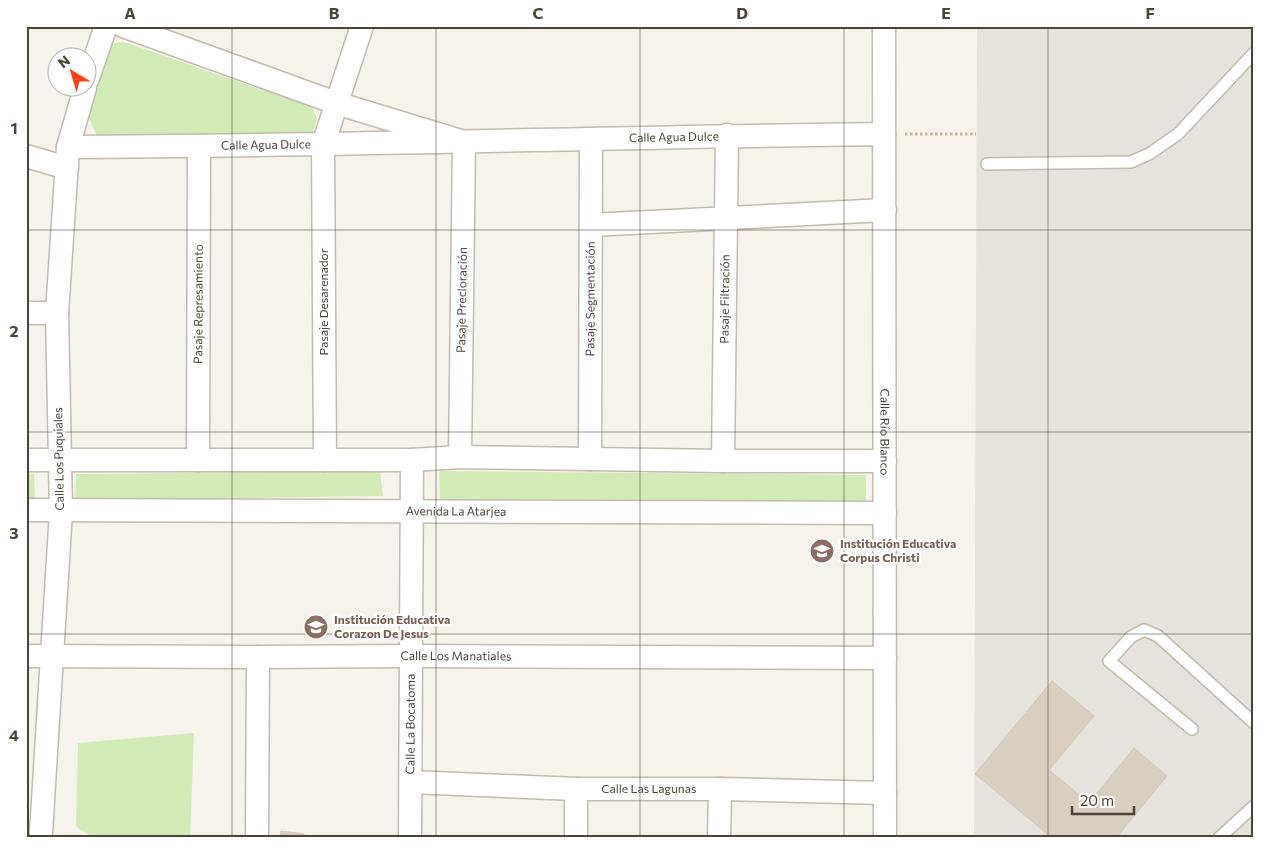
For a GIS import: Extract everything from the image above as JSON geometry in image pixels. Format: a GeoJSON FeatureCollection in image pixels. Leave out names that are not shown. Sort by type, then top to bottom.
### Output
{"type":"FeatureCollection","features":[{"type":"Feature","properties":{"kind":"street"},"geometry":{"type":"LineString","coordinates":[[98,49],[106,26]]}},
{"type":"Feature","properties":{"kind":"street","name":"Calle Agua Dulce"},"geometry":{"type":"LineString","coordinates":[[124,26],[336,103],[464,142]]}},
{"type":"Feature","properties":{"kind":"street","name":"Pasaje Desarenador"},"geometry":{"type":"LineString","coordinates":[[325,460],[322,145],[362,26]]}},
{"type":"Feature","properties":{"kind":"street","name":"Calle Río Blanco"},"geometry":{"type":"LineString","coordinates":[[884,26],[885,838]]}},
{"type":"Feature","properties":{"kind":"street","name":"Calle Los Puquiales"},"geometry":{"type":"LineString","coordinates":[[38,832],[61,510],[57,313],[68,158],[83,98]]}},
{"type":"Feature","properties":{"kind":"street","name":"Calle Agua Dulce"},"geometry":{"type":"LineString","coordinates":[[26,156],[68,158],[199,146],[591,140],[727,135],[884,134]]}},
{"type":"Feature","properties":{"kind":"street","name":"Pasaje Filtración"},"geometry":{"type":"LineString","coordinates":[[723,461],[727,135]]}},
{"type":"Feature","properties":{"kind":"street","name":"Pasaje Segmentación"},"geometry":{"type":"LineString","coordinates":[[590,459],[591,140]]}},
{"type":"Feature","properties":{"kind":"street","name":"Pasaje Precloración"},"geometry":{"type":"LineString","coordinates":[[460,457],[464,142]]}},
{"type":"Feature","properties":{"kind":"street","name":"Pasaje Represamiento"},"geometry":{"type":"LineString","coordinates":[[198,460],[199,146]]}},
{"type":"Feature","properties":{"kind":"street"},"geometry":{"type":"LineString","coordinates":[[590,225],[884,210]]}},
{"type":"Feature","properties":{"kind":"street"},"geometry":{"type":"LineString","coordinates":[[26,314],[57,313]]}},
{"type":"Feature","properties":{"kind":"street"},"geometry":{"type":"LineString","coordinates":[[26,460],[412,460],[460,457],[723,461],[885,461]]}},
{"type":"Feature","properties":{"kind":"street","name":"Calle La Bocatoma"},"geometry":{"type":"LineString","coordinates":[[410,838],[412,460]]}},
{"type":"Feature","properties":{"kind":"street","name":"Avenida La Atarjea"},"geometry":{"type":"LineString","coordinates":[[26,510],[885,513]]}},
{"type":"Feature","properties":{"kind":"street","name":"Calle Los Manatiales"},"geometry":{"type":"LineString","coordinates":[[26,656],[885,658]]}},
{"type":"Feature","properties":{"kind":"street"},"geometry":{"type":"LineString","coordinates":[[257,838],[258,657]]}},
{"type":"Feature","properties":{"kind":"street","name":"Calle Las Lagunas"},"geometry":{"type":"LineString","coordinates":[[411,782],[576,789],[720,789],[885,793]]}},
{"type":"Feature","properties":{"kind":"street"},"geometry":{"type":"LineString","coordinates":[[576,789],[576,838]]}},
{"type":"Feature","properties":{"kind":"street"},"geometry":{"type":"LineString","coordinates":[[719,838],[720,789]]}},
{"type":"Feature","properties":{"kind":"lane"},"geometry":{"type":"LineString","coordinates":[[987,164],[1132,162],[1149,154],[1178,134],[1254,53]]}},
{"type":"Feature","properties":{"kind":"lane"},"geometry":{"type":"LineString","coordinates":[[1192,729],[1109,661],[1131,638],[1144,630],[1158,636],[1254,723]]}},
{"type":"Feature","properties":{"kind":"lane"},"geometry":{"type":"LineString","coordinates":[[1219,838],[1254,806]]}},
{"type":"Feature","properties":{"kind":"path"},"geometry":{"type":"LineString","coordinates":[[884,134],[976,134]]}},
{"type":"Feature","properties":{"kind":"shaded area"},"geometry":{"type":"Polygon","coordinates":[[[977,26],[1254,26],[1254,838],[974,838],[977,26]]]}},
{"type":"Feature","properties":{"kind":"green space"},"geometry":{"type":"Polygon","coordinates":[[[119,42],[127,43],[312,107],[317,118],[312,136],[103,137],[96,134],[87,114],[92,98],[98,98],[98,80],[112,44],[119,42]]]}},
{"type":"Feature","properties":{"kind":"green space"},"geometry":{"type":"Polygon","coordinates":[[[380,471],[383,496],[75,500],[76,474],[380,471]]]}},
{"type":"Feature","properties":{"kind":"green space"},"geometry":{"type":"Polygon","coordinates":[[[439,471],[866,475],[866,503],[440,501],[439,471]]]}},
{"type":"Feature","properties":{"kind":"green space"},"geometry":{"type":"Polygon","coordinates":[[[26,473],[34,474],[35,498],[26,498],[26,473]]]}},
{"type":"Feature","properties":{"kind":"green space"},"geometry":{"type":"Polygon","coordinates":[[[194,733],[190,838],[95,838],[76,827],[78,743],[194,733]]]}},
{"type":"Feature","properties":{"kind":"building"},"geometry":{"type":"Polygon","coordinates":[[[1052,681],[1094,716],[1049,770],[1089,803],[1134,748],[1167,776],[1116,838],[1052,838],[975,774],[1052,681]]]}},
{"type":"Feature","properties":{"kind":"building"},"geometry":{"type":"Polygon","coordinates":[[[281,831],[304,834],[304,838],[280,838],[281,831]]]}},
{"type":"Feature","properties":{"kind":"place","name":"Institución Educativa Corpus Christi"},"geometry":{"type":"Point","coordinates":[822,551]}},
{"type":"Feature","properties":{"kind":"place","name":"Institución Educativa Corazon De Jesus"},"geometry":{"type":"Point","coordinates":[316,627]}}]}
